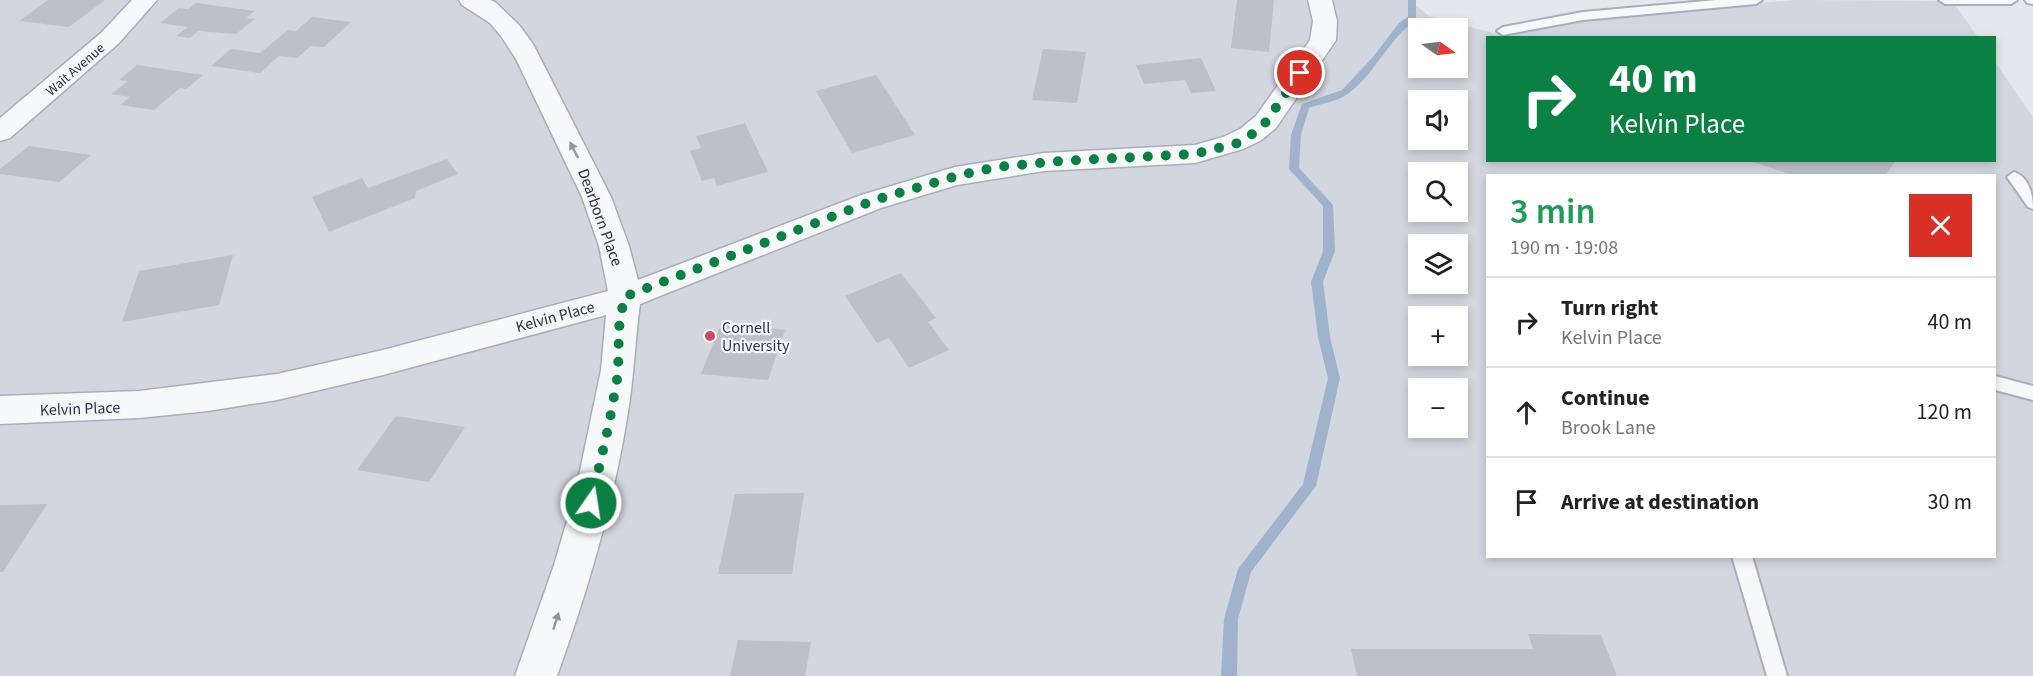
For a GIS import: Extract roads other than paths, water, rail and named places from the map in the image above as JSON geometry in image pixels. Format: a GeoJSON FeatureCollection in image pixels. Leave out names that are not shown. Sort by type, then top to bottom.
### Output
{"type":"FeatureCollection","features":[{"type":"Feature","properties":{"kind":"street","name":"Wait Avenue"},"geometry":{"type":"LineString","coordinates":[[0,132],[110,38],[145,0]]}},
{"type":"Feature","properties":{"kind":"street","name":"Dearborn Place"},"geometry":{"type":"LineString","coordinates":[[471,0],[484,4],[496,13],[527,57],[581,163],[616,253],[624,297],[619,328],[618,374],[597,478],[582,542],[536,676]]}},
{"type":"Feature","properties":{"kind":"street","name":"Kelvin Place"},"geometry":{"type":"LineString","coordinates":[[0,410],[97,409],[179,401],[277,387],[405,357],[624,297],[875,200],[957,176],[997,167],[1195,154],[1238,143],[1266,122],[1323,40],[1324,21],[1320,0]]}},
{"type":"Feature","properties":{"kind":"lane"},"geometry":{"type":"LineString","coordinates":[[1503,31],[1583,16],[1756,0]]}},
{"type":"Feature","properties":{"kind":"lane"},"geometry":{"type":"LineString","coordinates":[[1945,0],[2011,0]]}},
{"type":"Feature","properties":{"kind":"lane"},"geometry":{"type":"LineString","coordinates":[[2014,177],[2033,204]]}},
{"type":"Feature","properties":{"kind":"lane"},"geometry":{"type":"LineString","coordinates":[[1996,383],[2033,393]]}},
{"type":"Feature","properties":{"kind":"lane"},"geometry":{"type":"LineString","coordinates":[[1743,558],[1777,676]]}},
{"type":"Feature","properties":{"kind":"waterway"},"geometry":{"type":"LineString","coordinates":[[1229,676],[1231,619],[1245,569],[1309,486],[1334,378],[1324,337],[1317,282],[1329,251],[1328,205],[1294,169],[1296,135],[1305,106],[1345,92],[1376,59],[1402,25],[1413,18],[1412,0]]}},
{"type":"Feature","properties":{"kind":"place","name":"Cornell University"},"geometry":{"type":"Point","coordinates":[710,336]}}]}
